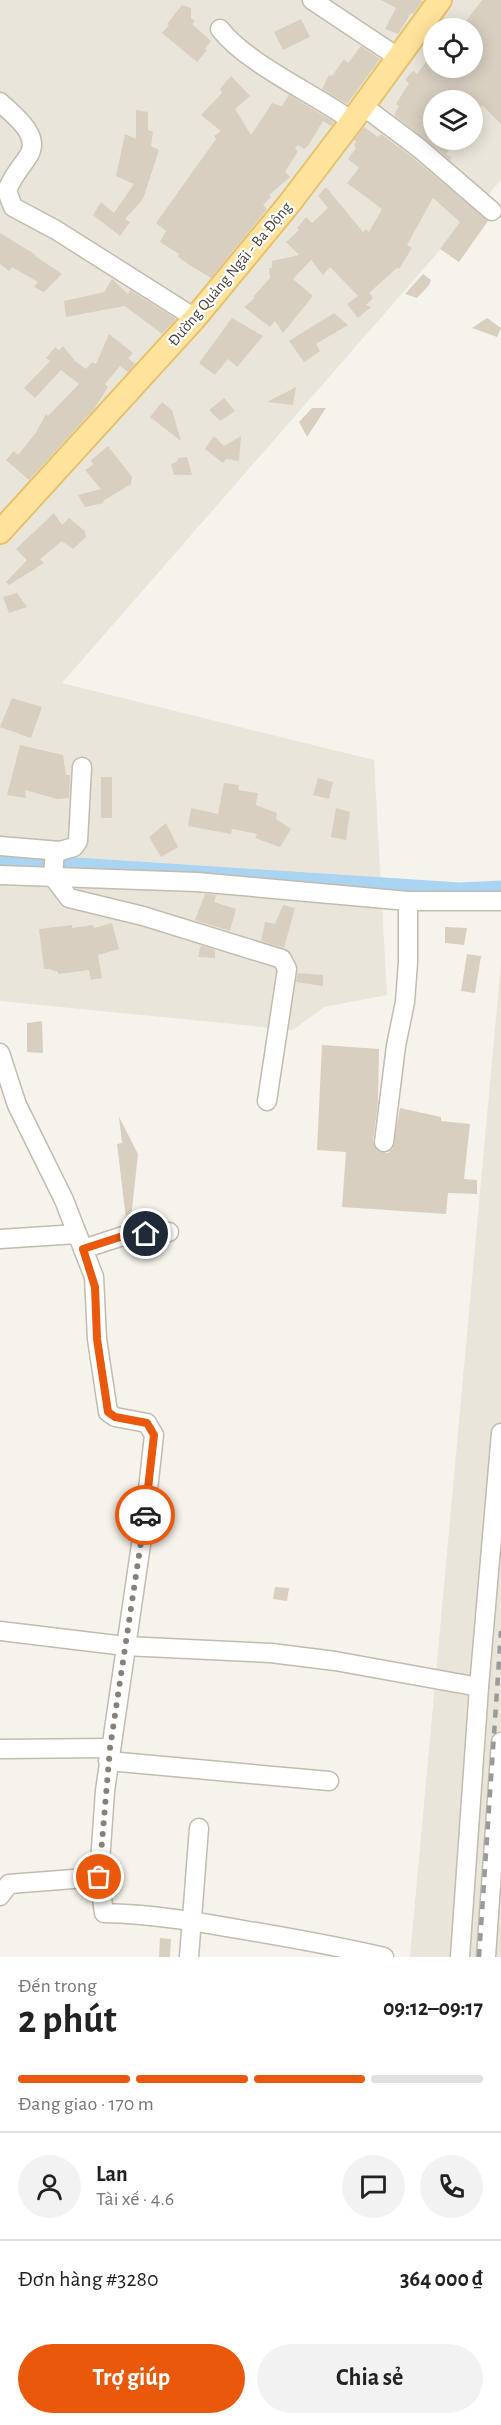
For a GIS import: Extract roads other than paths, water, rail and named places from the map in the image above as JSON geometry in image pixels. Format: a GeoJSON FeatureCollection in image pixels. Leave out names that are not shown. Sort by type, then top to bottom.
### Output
{"type":"FeatureCollection","features":[{"type":"Feature","properties":{"kind":"main road","name":"Đường Quảng Ngãi - Ba Động"},"geometry":{"type":"LineString","coordinates":[[0,532],[195,318],[289,204],[358,114],[440,0]]}},
{"type":"Feature","properties":{"kind":"street"},"geometry":{"type":"LineString","coordinates":[[312,0],[399,58]]}},
{"type":"Feature","properties":{"kind":"street"},"geometry":{"type":"LineString","coordinates":[[220,29],[236,45],[263,64],[419,148],[492,211]]}},
{"type":"Feature","properties":{"kind":"street"},"geometry":{"type":"LineString","coordinates":[[0,102],[25,127],[33,144],[29,154],[11,178],[7,190],[13,207],[56,230],[195,318]]}},
{"type":"Feature","properties":{"kind":"street"},"geometry":{"type":"LineString","coordinates":[[0,875],[54,863],[78,841],[82,767]]}},
{"type":"Feature","properties":{"kind":"street"},"geometry":{"type":"LineString","coordinates":[[0,846],[54,863],[197,882],[408,901],[501,901]]}},
{"type":"Feature","properties":{"kind":"street"},"geometry":{"type":"LineString","coordinates":[[54,863],[69,898],[143,916],[282,959],[287,969],[267,1101]]}},
{"type":"Feature","properties":{"kind":"street"},"geometry":{"type":"LineString","coordinates":[[384,1142],[396,1046],[405,1002],[408,962],[408,901]]}},
{"type":"Feature","properties":{"kind":"street"},"geometry":{"type":"LineString","coordinates":[[0,1053],[8,1104],[64,1200],[95,1287],[97,1339],[108,1412],[115,1417],[147,1423],[154,1435],[145,1517],[109,1755],[99,1877],[104,1913],[144,1914],[190,1921],[337,1946],[384,1957]]}},
{"type":"Feature","properties":{"kind":"street"},"geometry":{"type":"LineString","coordinates":[[0,1239],[80,1242],[168,1232]]}},
{"type":"Feature","properties":{"kind":"street"},"geometry":{"type":"LineString","coordinates":[[460,1957],[479,1687],[501,1433]]}},
{"type":"Feature","properties":{"kind":"street"},"geometry":{"type":"LineString","coordinates":[[0,1632],[125,1646],[282,1654],[335,1661],[479,1687]]}},
{"type":"Feature","properties":{"kind":"street"},"geometry":{"type":"LineString","coordinates":[[486,1957],[501,1742]]}},
{"type":"Feature","properties":{"kind":"street"},"geometry":{"type":"LineString","coordinates":[[0,1749],[109,1755],[329,1781]]}},
{"type":"Feature","properties":{"kind":"street"},"geometry":{"type":"LineString","coordinates":[[189,1957],[199,1828]]}},
{"type":"Feature","properties":{"kind":"street"},"geometry":{"type":"LineString","coordinates":[[0,1896],[9,1884],[99,1877]]}},
{"type":"Feature","properties":{"kind":"waterway"},"geometry":{"type":"LineString","coordinates":[[0,860],[460,890],[501,888]]}},
{"type":"Feature","properties":{"kind":"railway"},"geometry":{"type":"LineString","coordinates":[[479,1957],[501,1631]]}}]}
